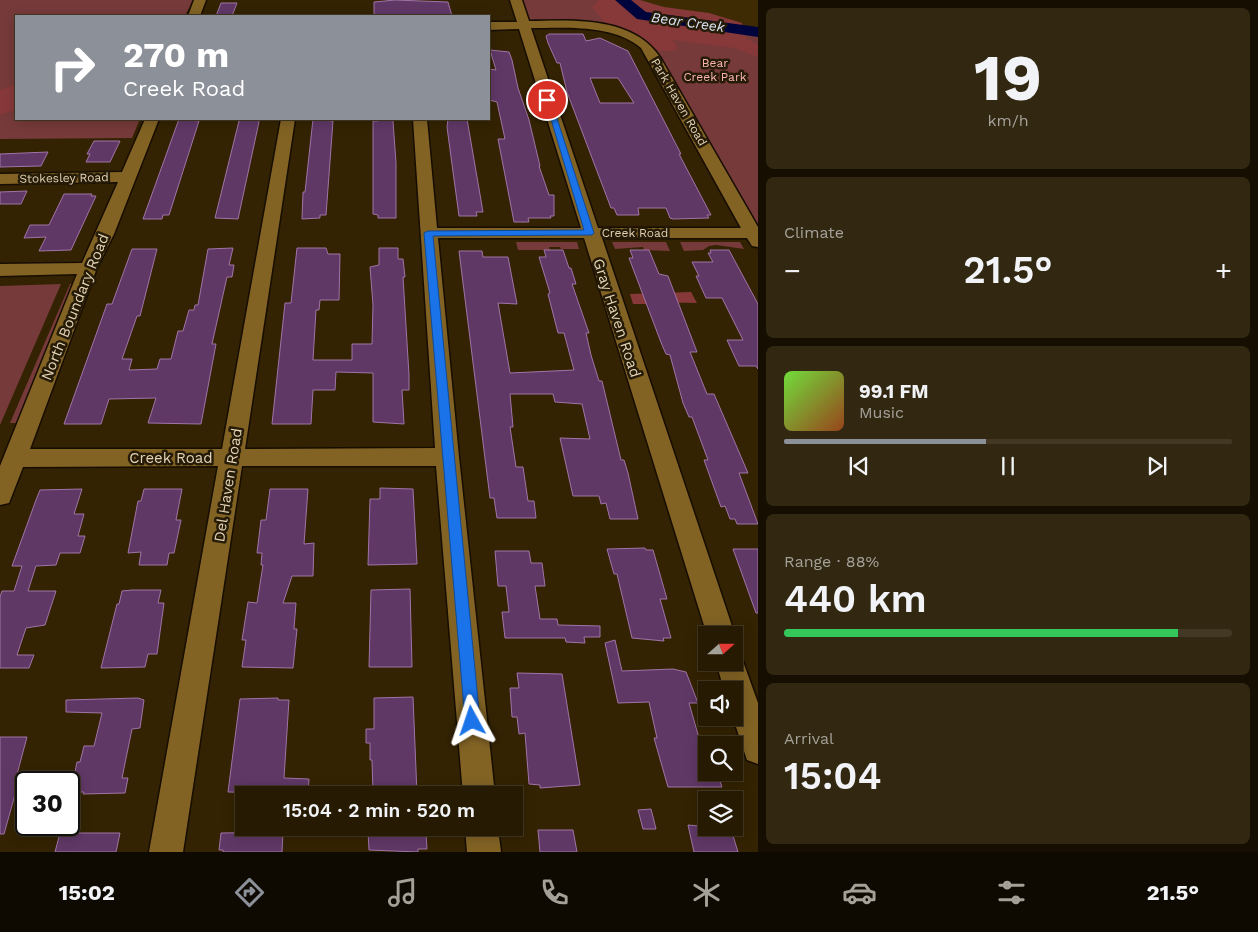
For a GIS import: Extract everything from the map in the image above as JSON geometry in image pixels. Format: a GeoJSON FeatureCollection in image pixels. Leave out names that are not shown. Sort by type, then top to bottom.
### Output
{"type":"FeatureCollection","features":[{"type":"Feature","properties":{"kind":"street"},"geometry":{"type":"LineString","coordinates":[[194,15],[200,0]]}},
{"type":"Feature","properties":{"kind":"street","name":"Gray Haven Road"},"geometry":{"type":"LineString","coordinates":[[516,0],[589,233],[718,626]]}},
{"type":"Feature","properties":{"kind":"street","name":"Park Haven Road"},"geometry":{"type":"LineString","coordinates":[[490,26],[585,26],[626,35],[647,47],[755,237]]}},
{"type":"Feature","properties":{"kind":"street","name":"North Boundary Road"},"geometry":{"type":"LineString","coordinates":[[0,496],[88,268],[152,120]]}},
{"type":"Feature","properties":{"kind":"street","name":"Del Haven Road"},"geometry":{"type":"LineString","coordinates":[[166,852],[288,120]]}},
{"type":"Feature","properties":{"kind":"street"},"geometry":{"type":"LineString","coordinates":[[420,120],[447,457],[478,786]]}},
{"type":"Feature","properties":{"kind":"street","name":"Stokesley Road"},"geometry":{"type":"LineString","coordinates":[[0,180],[127,177]]}},
{"type":"Feature","properties":{"kind":"street","name":"Creek Road"},"geometry":{"type":"LineString","coordinates":[[428,233],[589,233],[755,237]]}},
{"type":"Feature","properties":{"kind":"street"},"geometry":{"type":"LineString","coordinates":[[0,270],[88,268]]}},
{"type":"Feature","properties":{"kind":"street","name":"Creek Road"},"geometry":{"type":"LineString","coordinates":[[15,458],[447,457]]}},
{"type":"Feature","properties":{"kind":"street"},"geometry":{"type":"LineString","coordinates":[[733,671],[758,749]]}},
{"type":"Feature","properties":{"kind":"street"},"geometry":{"type":"LineString","coordinates":[[483,836],[484,852]]}},
{"type":"Feature","properties":{"kind":"shaded area"},"geometry":{"type":"Polygon","coordinates":[[[599,0],[640,0],[664,7],[709,13],[742,23],[746,38],[758,45],[758,57],[735,48],[672,40],[677,47],[674,51],[658,51],[641,38],[608,27],[592,7],[599,0]]]}},
{"type":"Feature","properties":{"kind":"shaded area"},"geometry":{"type":"Polygon","coordinates":[[[622,0],[758,0],[758,32],[705,24],[622,0]]]}},
{"type":"Feature","properties":{"kind":"shaded area"},"geometry":{"type":"Polygon","coordinates":[[[15,84],[15,110],[0,114],[0,90],[15,84]]]}},
{"type":"Feature","properties":{"kind":"shaded area"},"geometry":{"type":"Polygon","coordinates":[[[691,292],[697,303],[649,302],[649,304],[633,304],[630,294],[691,292]]]}},
{"type":"Feature","properties":{"kind":"green space"},"geometry":{"type":"Polygon","coordinates":[[[0,0],[193,0],[186,15],[15,15],[15,120],[140,120],[132,138],[0,139],[0,0]]]}},
{"type":"Feature","properties":{"kind":"green space","name":"Bear Creek Park"},"geometry":{"type":"Polygon","coordinates":[[[521,0],[622,0],[705,24],[758,32],[758,225],[652,48],[624,33],[609,29],[577,24],[529,21],[521,0]]]}},
{"type":"Feature","properties":{"kind":"green space"},"geometry":{"type":"Polygon","coordinates":[[[516,242],[577,242],[579,249],[549,247],[550,250],[518,250],[516,242]]]}},
{"type":"Feature","properties":{"kind":"green space"},"geometry":{"type":"Polygon","coordinates":[[[612,242],[666,242],[670,251],[644,250],[643,247],[615,249],[612,242]]]}},
{"type":"Feature","properties":{"kind":"green space"},"geometry":{"type":"Polygon","coordinates":[[[680,242],[740,242],[744,249],[716,245],[709,246],[703,250],[684,251],[680,242]]]}},
{"type":"Feature","properties":{"kind":"green space"},"geometry":{"type":"Polygon","coordinates":[[[75,283],[18,419],[16,423],[10,423],[70,284],[75,283]]]}},
{"type":"Feature","properties":{"kind":"green space"},"geometry":{"type":"Polygon","coordinates":[[[61,284],[0,425],[0,286],[61,284]]]}},
{"type":"Feature","properties":{"kind":"building"},"geometry":{"type":"Polygon","coordinates":[[[395,0],[448,2],[452,15],[374,15],[374,2],[395,0]]]}},
{"type":"Feature","properties":{"kind":"building"},"geometry":{"type":"Polygon","coordinates":[[[221,3],[237,3],[232,15],[216,15],[221,3]]]}},
{"type":"Feature","properties":{"kind":"building"},"geometry":{"type":"Polygon","coordinates":[[[549,34],[583,34],[586,41],[600,38],[628,51],[711,215],[707,215],[709,218],[673,219],[670,218],[666,208],[638,208],[639,215],[617,215],[614,208],[611,208],[567,92],[560,63],[557,63],[546,36],[549,34]],[[590,78],[600,103],[634,103],[618,78],[590,78]]]}},
{"type":"Feature","properties":{"kind":"building"},"geometry":{"type":"Polygon","coordinates":[[[490,50],[509,52],[518,88],[529,120],[539,166],[549,195],[554,195],[554,216],[550,216],[551,218],[528,218],[529,222],[514,222],[498,139],[505,139],[497,102],[490,100],[490,69],[496,70],[490,50]]]}},
{"type":"Feature","properties":{"kind":"building"},"geometry":{"type":"Polygon","coordinates":[[[179,120],[199,121],[169,215],[163,215],[162,219],[143,219],[179,120]]]}},
{"type":"Feature","properties":{"kind":"building"},"geometry":{"type":"Polygon","coordinates":[[[258,120],[259,122],[238,219],[215,218],[239,121],[258,120]]]}},
{"type":"Feature","properties":{"kind":"building"},"geometry":{"type":"Polygon","coordinates":[[[313,120],[333,121],[326,215],[320,215],[320,218],[302,219],[303,192],[305,192],[313,120]]]}},
{"type":"Feature","properties":{"kind":"building"},"geometry":{"type":"Polygon","coordinates":[[[448,120],[467,120],[483,212],[476,212],[477,216],[459,216],[447,127],[448,120]]]}},
{"type":"Feature","properties":{"kind":"building"},"geometry":{"type":"Polygon","coordinates":[[[373,121],[393,121],[396,163],[396,218],[378,218],[378,215],[373,214],[373,121]]]}},
{"type":"Feature","properties":{"kind":"building"},"geometry":{"type":"Polygon","coordinates":[[[94,141],[120,141],[110,162],[86,162],[90,154],[87,154],[94,141]]]}},
{"type":"Feature","properties":{"kind":"building"},"geometry":{"type":"Polygon","coordinates":[[[48,152],[41,166],[0,167],[0,154],[48,152]]]}},
{"type":"Feature","properties":{"kind":"building"},"geometry":{"type":"Polygon","coordinates":[[[27,191],[21,204],[0,204],[0,192],[27,191]]]}},
{"type":"Feature","properties":{"kind":"building"},"geometry":{"type":"Polygon","coordinates":[[[64,194],[92,194],[91,196],[96,196],[71,250],[39,251],[46,237],[24,238],[30,225],[49,225],[64,194]]]}},
{"type":"Feature","properties":{"kind":"building"},"geometry":{"type":"Polygon","coordinates":[[[233,248],[229,265],[234,265],[232,277],[227,277],[212,344],[216,344],[201,424],[148,423],[156,398],[109,399],[101,424],[64,424],[107,304],[112,304],[132,249],[157,249],[140,316],[137,316],[122,359],[132,359],[129,370],[157,369],[160,359],[171,359],[178,331],[183,331],[189,310],[194,310],[195,305],[198,305],[208,249],[233,248]]]}},
{"type":"Feature","properties":{"kind":"building"},"geometry":{"type":"Polygon","coordinates":[[[297,248],[326,248],[328,254],[340,254],[339,300],[320,300],[319,310],[316,310],[313,360],[352,360],[352,344],[372,344],[373,305],[370,267],[379,265],[379,248],[398,248],[398,259],[403,259],[405,277],[403,277],[409,375],[409,390],[402,390],[404,424],[373,422],[373,373],[336,372],[335,390],[313,390],[311,424],[272,424],[285,303],[291,303],[297,248]]]}},
{"type":"Feature","properties":{"kind":"building"},"geometry":{"type":"Polygon","coordinates":[[[544,250],[563,250],[569,268],[571,268],[576,284],[572,284],[589,333],[586,333],[591,355],[599,381],[602,381],[621,460],[624,460],[628,473],[638,519],[610,519],[606,503],[601,504],[599,496],[573,496],[560,438],[590,439],[582,404],[555,402],[553,394],[510,394],[513,427],[510,427],[516,467],[523,467],[528,501],[534,501],[536,518],[497,518],[494,498],[490,498],[459,251],[482,251],[483,257],[508,257],[517,304],[498,303],[510,373],[574,370],[564,333],[558,333],[548,294],[550,293],[539,257],[546,257],[544,250]]]}},
{"type":"Feature","properties":{"kind":"building"},"geometry":{"type":"Polygon","coordinates":[[[630,250],[649,250],[659,274],[668,276],[697,352],[690,352],[707,394],[714,394],[748,473],[739,473],[758,524],[737,524],[735,519],[730,519],[725,506],[721,507],[704,460],[708,460],[692,417],[689,417],[683,403],[670,355],[666,354],[662,345],[629,258],[633,258],[630,250]]]}},
{"type":"Feature","properties":{"kind":"building"},"geometry":{"type":"Polygon","coordinates":[[[710,250],[729,250],[758,304],[758,369],[756,366],[739,366],[727,340],[743,340],[722,298],[706,298],[696,276],[699,276],[692,262],[713,262],[708,253],[711,253],[710,250]]]}},
{"type":"Feature","properties":{"kind":"building"},"geometry":{"type":"Polygon","coordinates":[[[380,488],[413,489],[417,564],[368,565],[370,499],[380,499],[380,488]]]}},
{"type":"Feature","properties":{"kind":"building"},"geometry":{"type":"Polygon","coordinates":[[[82,489],[74,514],[84,514],[78,536],[85,536],[80,553],[60,553],[56,565],[36,566],[28,591],[56,591],[45,625],[26,628],[17,655],[34,655],[29,668],[0,668],[0,597],[2,591],[14,591],[22,566],[12,566],[40,490],[82,489]]]}},
{"type":"Feature","properties":{"kind":"building"},"geometry":{"type":"Polygon","coordinates":[[[144,489],[182,489],[176,520],[181,520],[174,553],[169,553],[167,565],[139,565],[141,552],[128,553],[138,501],[141,501],[144,489]]]}},
{"type":"Feature","properties":{"kind":"building"},"geometry":{"type":"Polygon","coordinates":[[[270,489],[308,489],[304,544],[314,543],[313,576],[292,576],[283,603],[296,603],[294,629],[297,629],[293,668],[242,667],[246,640],[242,640],[248,602],[257,603],[263,565],[261,565],[262,553],[257,553],[261,520],[266,520],[270,489]]]}},
{"type":"Feature","properties":{"kind":"building"},"geometry":{"type":"Polygon","coordinates":[[[645,548],[646,550],[653,550],[667,599],[660,599],[671,638],[663,638],[664,641],[632,638],[617,574],[614,574],[607,549],[645,548]]]}},
{"type":"Feature","properties":{"kind":"building"},"geometry":{"type":"Polygon","coordinates":[[[733,549],[758,549],[758,613],[756,613],[733,549]]]}},
{"type":"Feature","properties":{"kind":"building"},"geometry":{"type":"Polygon","coordinates":[[[495,551],[529,551],[531,563],[542,563],[545,586],[535,586],[540,619],[557,619],[558,625],[600,626],[600,637],[584,637],[585,643],[566,642],[565,638],[505,638],[502,612],[509,612],[506,586],[498,586],[495,551]]]}},
{"type":"Feature","properties":{"kind":"building"},"geometry":{"type":"Polygon","coordinates":[[[410,589],[412,667],[369,667],[371,590],[410,589]]]}},
{"type":"Feature","properties":{"kind":"building"},"geometry":{"type":"Polygon","coordinates":[[[161,590],[158,603],[164,603],[157,654],[148,654],[145,667],[101,668],[122,591],[161,590]]]}},
{"type":"Feature","properties":{"kind":"building"},"geometry":{"type":"Polygon","coordinates":[[[615,640],[622,671],[673,669],[686,672],[698,703],[689,703],[698,736],[698,781],[720,781],[722,787],[668,787],[654,738],[657,738],[649,702],[618,703],[605,643],[615,640]]]}},
{"type":"Feature","properties":{"kind":"building"},"geometry":{"type":"Polygon","coordinates":[[[517,673],[562,674],[580,785],[540,788],[540,785],[529,784],[525,733],[519,734],[517,717],[512,717],[510,688],[519,688],[517,673]]]}},
{"type":"Feature","properties":{"kind":"building"},"geometry":{"type":"Polygon","coordinates":[[[413,697],[417,786],[373,786],[370,743],[366,743],[366,729],[374,729],[374,698],[413,697]]]}},
{"type":"Feature","properties":{"kind":"building"},"geometry":{"type":"Polygon","coordinates":[[[138,698],[144,700],[140,728],[132,729],[122,778],[128,778],[125,793],[83,794],[84,792],[80,792],[80,771],[75,771],[77,762],[80,762],[84,746],[94,746],[102,713],[66,712],[66,700],[138,698]]]}},
{"type":"Feature","properties":{"kind":"building"},"geometry":{"type":"Polygon","coordinates":[[[278,698],[278,700],[289,700],[284,778],[309,779],[309,786],[235,786],[235,792],[228,792],[240,699],[278,698]]]}},
{"type":"Feature","properties":{"kind":"building"},"geometry":{"type":"Polygon","coordinates":[[[0,737],[27,737],[18,771],[15,771],[15,795],[4,834],[0,834],[0,737]]]}},
{"type":"Feature","properties":{"kind":"building"},"geometry":{"type":"Polygon","coordinates":[[[651,809],[656,829],[643,829],[638,810],[651,809]]]}},
{"type":"Feature","properties":{"kind":"building"},"geometry":{"type":"Polygon","coordinates":[[[688,825],[698,826],[698,836],[733,836],[738,852],[694,852],[688,825]]]}},
{"type":"Feature","properties":{"kind":"building"},"geometry":{"type":"Polygon","coordinates":[[[538,830],[573,830],[577,852],[540,852],[538,830]]]}},
{"type":"Feature","properties":{"kind":"building"},"geometry":{"type":"Polygon","coordinates":[[[80,833],[120,833],[116,852],[55,852],[59,836],[80,836],[80,833]]]}},
{"type":"Feature","properties":{"kind":"building"},"geometry":{"type":"Polygon","coordinates":[[[221,833],[235,833],[235,836],[283,836],[282,852],[223,852],[223,850],[219,850],[221,833]]]}},
{"type":"Feature","properties":{"kind":"building"},"geometry":{"type":"Polygon","coordinates":[[[368,836],[426,836],[427,849],[418,849],[418,852],[369,850],[368,836]]]}},
{"type":"Feature","properties":{"kind":"waterway","name":"Bear Creek"},"geometry":{"type":"LineString","coordinates":[[622,0],[642,16],[758,32]]}},
{"type":"Feature","properties":{"kind":"route"},"geometry":{"type":"LineString","coordinates":[[472,721],[428,233],[589,233],[547,100]]}}]}
